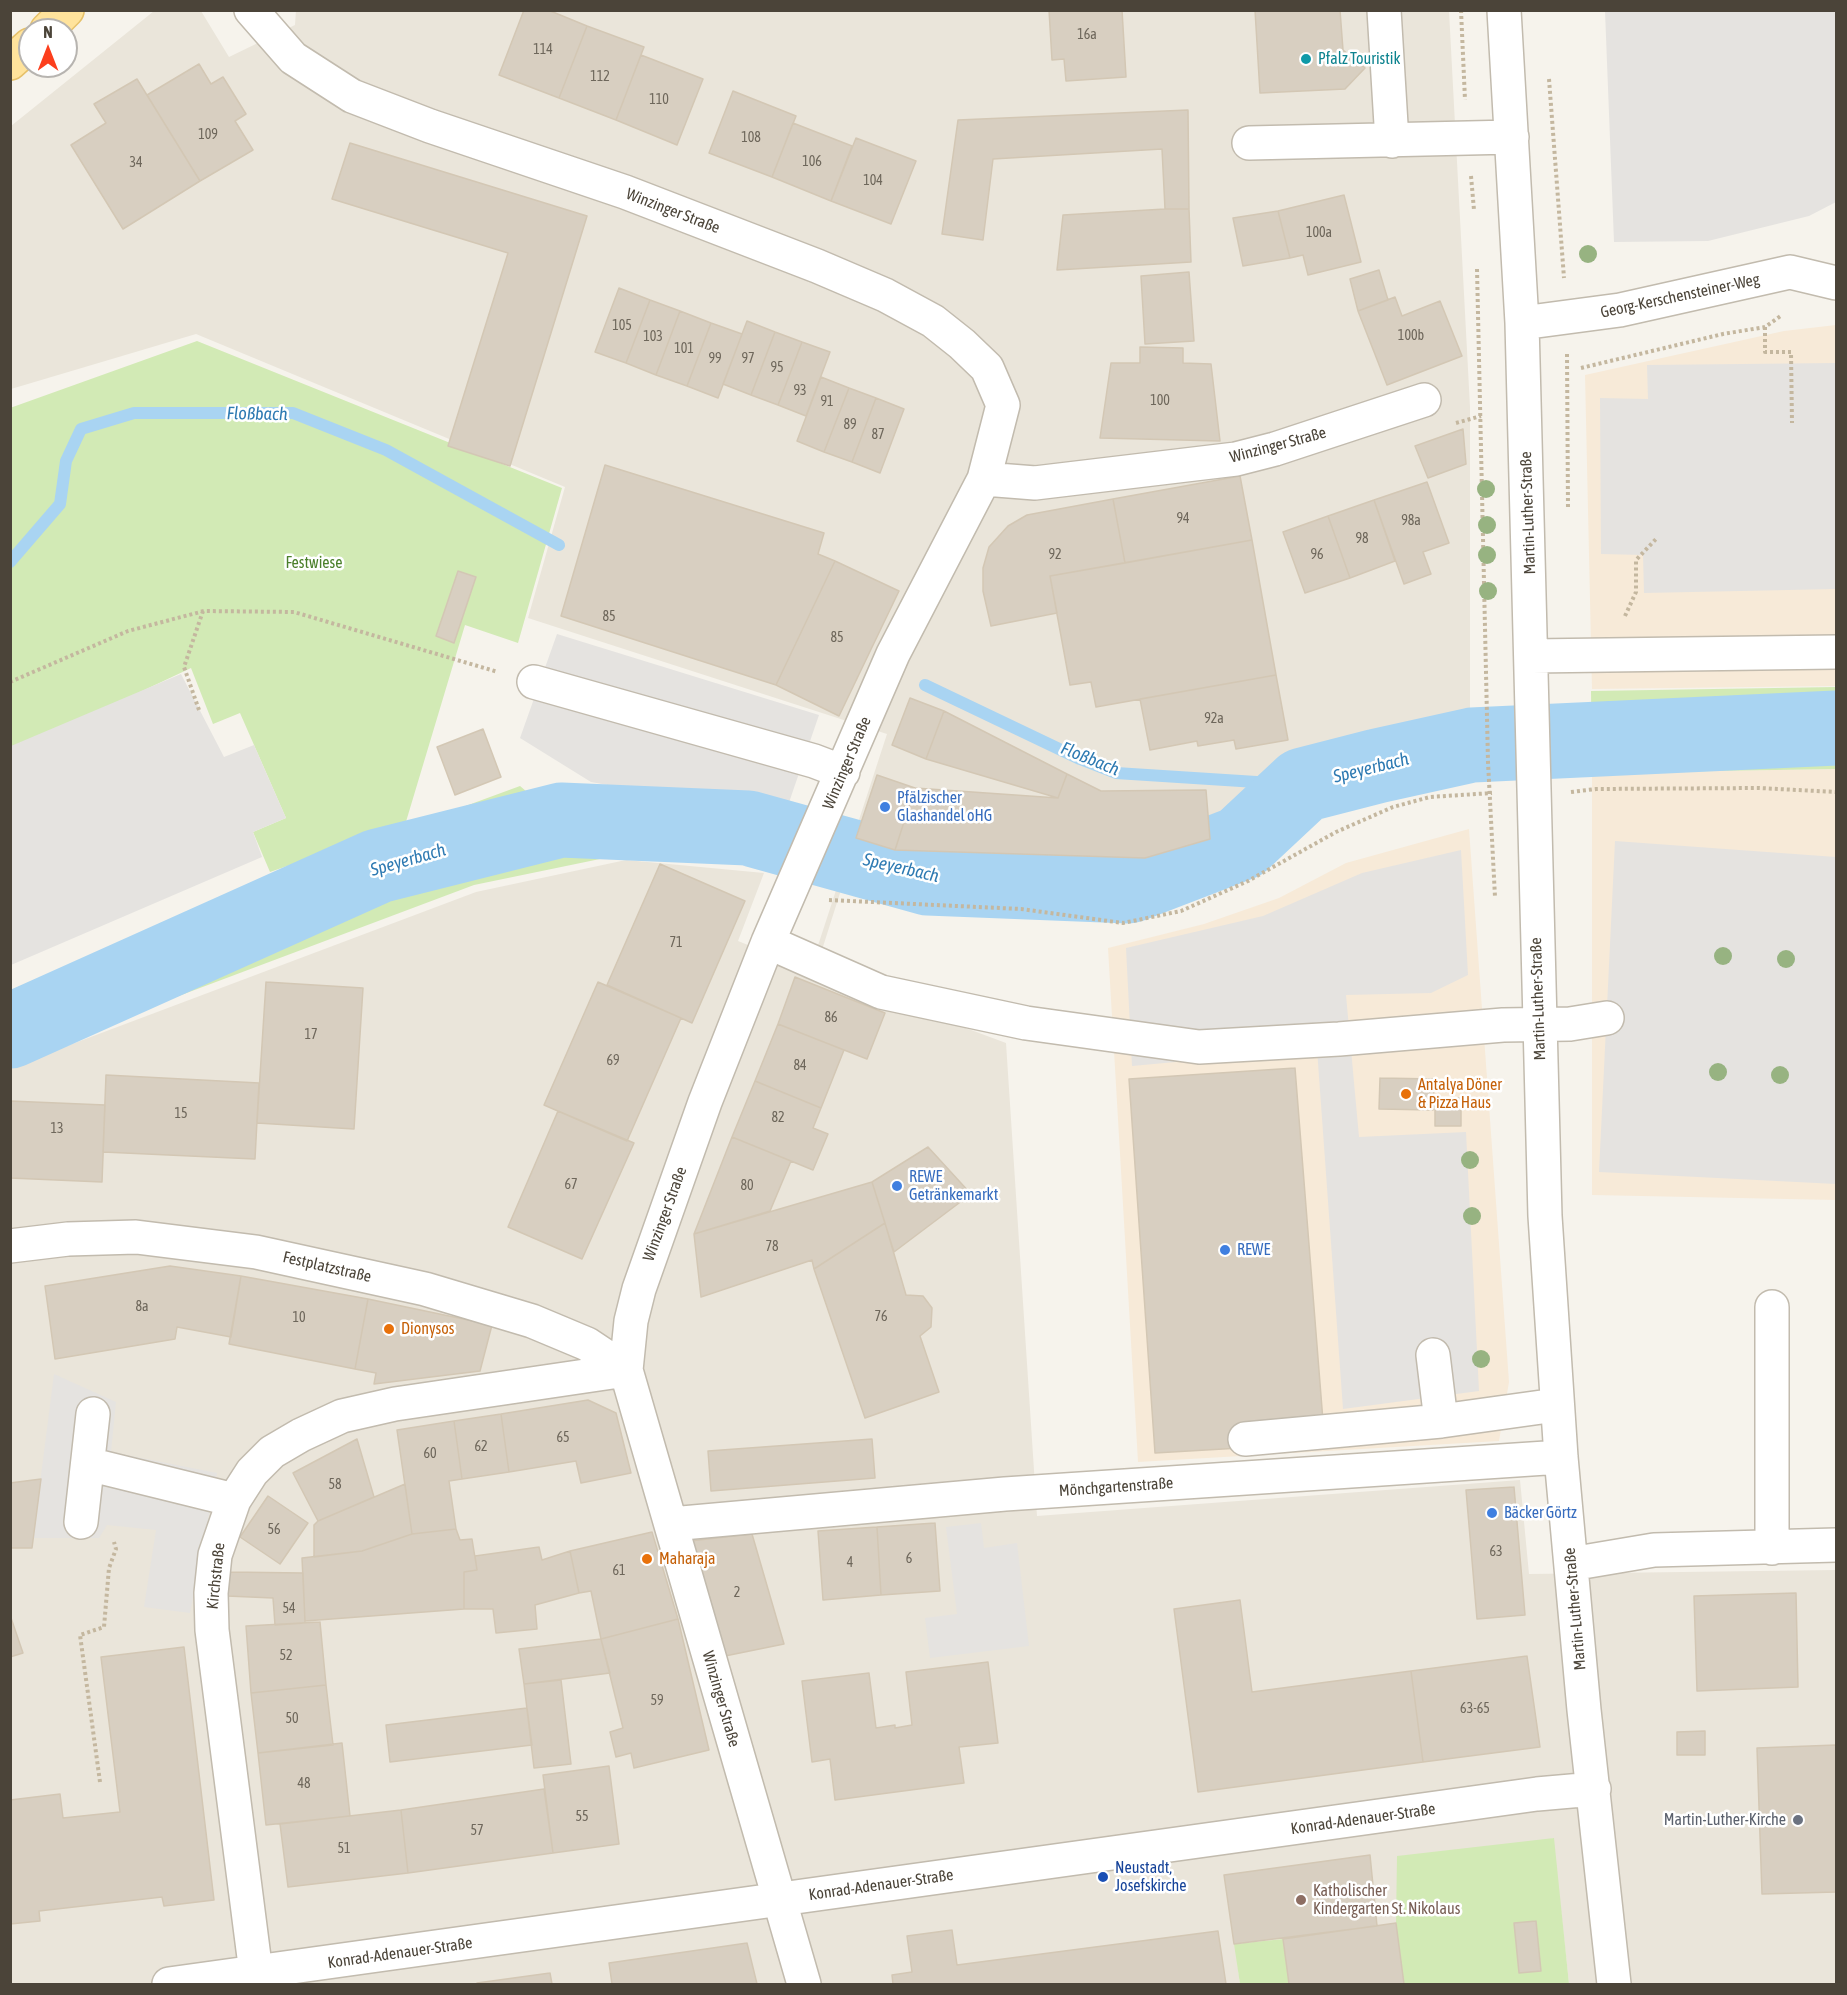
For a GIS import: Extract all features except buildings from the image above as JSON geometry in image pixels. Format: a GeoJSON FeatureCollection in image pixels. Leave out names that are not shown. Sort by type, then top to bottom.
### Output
{"type":"FeatureCollection","features":[{"type":"Feature","properties":{"kind":"street"},"geometry":{"type":"LineString","coordinates":[[1384,10],[1392,141]]}},
{"type":"Feature","properties":{"kind":"street","name":"Martin-Luther-Straße"},"geometry":{"type":"LineString","coordinates":[[1504,10],[1522,323],[1545,1216],[1561,1457],[1614,1984]]}},
{"type":"Feature","properties":{"kind":"street","name":"Winzinger Straße"},"geometry":{"type":"LineString","coordinates":[[253,11],[293,58],[351,96],[430,126],[625,192],[818,266],[885,295],[933,321],[987,368],[1003,405],[984,479],[893,654],[768,942],[705,1102],[639,1288],[630,1321],[626,1370],[804,1984]]}},
{"type":"Feature","properties":{"kind":"street"},"geometry":{"type":"LineString","coordinates":[[1249,143],[1512,137]]}},
{"type":"Feature","properties":{"kind":"street","name":"Georg-Kerschensteiner-Weg"},"geometry":{"type":"LineString","coordinates":[[1522,323],[1567,319],[1620,310],[1790,273],[1836,283]]}},
{"type":"Feature","properties":{"kind":"street","name":"Winzinger Straße"},"geometry":{"type":"LineString","coordinates":[[984,479],[1035,483],[1236,459],[1275,449],[1424,400]]}},
{"type":"Feature","properties":{"kind":"street"},"geometry":{"type":"LineString","coordinates":[[1532,656],[1836,652]]}},
{"type":"Feature","properties":{"kind":"street"},"geometry":{"type":"LineString","coordinates":[[534,682],[803,758],[843,772]]}},
{"type":"Feature","properties":{"kind":"street"},"geometry":{"type":"LineString","coordinates":[[768,942],[880,992],[1026,1023],[1199,1047],[1539,1025],[1607,1018]]}},
{"type":"Feature","properties":{"kind":"street","name":"Festplatzstraße"},"geometry":{"type":"LineString","coordinates":[[10,1246],[68,1239],[136,1237],[256,1252],[424,1289],[532,1321],[587,1344],[626,1370]]}},
{"type":"Feature","properties":{"kind":"street"},"geometry":{"type":"LineString","coordinates":[[1772,1307],[1772,1548]]}},
{"type":"Feature","properties":{"kind":"street"},"geometry":{"type":"LineString","coordinates":[[1433,1354],[1441,1420]]}},
{"type":"Feature","properties":{"kind":"street","name":"Kirchstraße"},"geometry":{"type":"LineString","coordinates":[[256,1973],[212,1630],[211,1593],[215,1555],[234,1500],[252,1472],[272,1452],[301,1435],[342,1416],[395,1404],[626,1370]]}},
{"type":"Feature","properties":{"kind":"street"},"geometry":{"type":"LineString","coordinates":[[1245,1439],[1441,1420],[1557,1405]]}},
{"type":"Feature","properties":{"kind":"street"},"geometry":{"type":"LineString","coordinates":[[81,1522],[93,1414]]}},
{"type":"Feature","properties":{"kind":"street","name":"Mönchgartenstraße"},"geometry":{"type":"LineString","coordinates":[[671,1524],[1005,1494],[1561,1457]]}},
{"type":"Feature","properties":{"kind":"street"},"geometry":{"type":"LineString","coordinates":[[88,1464],[234,1500]]}},
{"type":"Feature","properties":{"kind":"street"},"geometry":{"type":"LineString","coordinates":[[1571,1564],[1654,1550],[1836,1545]]}},
{"type":"Feature","properties":{"kind":"street","name":"Konrad-Adenauer-Straße"},"geometry":{"type":"LineString","coordinates":[[169,1984],[256,1973],[358,1972],[779,1899],[1537,1794],[1594,1789]]}},
{"type":"Feature","properties":{"kind":"path"},"geometry":{"type":"LineString","coordinates":[[1549,75],[1567,319]]}},
{"type":"Feature","properties":{"kind":"path"},"geometry":{"type":"LineString","coordinates":[[1765,327],[1765,352],[1791,352],[1791,423]]}},
{"type":"Feature","properties":{"kind":"path"},"geometry":{"type":"LineString","coordinates":[[1479,329],[1489,793]]}},
{"type":"Feature","properties":{"kind":"path"},"geometry":{"type":"LineString","coordinates":[[1581,368],[1723,334]]}},
{"type":"Feature","properties":{"kind":"path"},"geometry":{"type":"LineString","coordinates":[[1449,425],[1481,416]]}},
{"type":"Feature","properties":{"kind":"path"},"geometry":{"type":"LineString","coordinates":[[1626,654],[1624,612],[1636,592],[1636,560],[1657,538]]}},
{"type":"Feature","properties":{"kind":"path"},"geometry":{"type":"LineString","coordinates":[[199,710],[184,667],[204,611]]}},
{"type":"Feature","properties":{"kind":"path"},"geometry":{"type":"LineString","coordinates":[[10,681],[128,631],[204,611],[294,612],[313,616],[453,660],[534,682]]}},
{"type":"Feature","properties":{"kind":"path"},"geometry":{"type":"LineString","coordinates":[[790,895],[809,899],[1021,909],[1123,923],[1181,911],[1248,881],[1336,832],[1393,807],[1430,797],[1489,793],[1533,779],[1573,792],[1596,789],[1759,788],[1836,792]]}},
{"type":"Feature","properties":{"kind":"path"},"geometry":{"type":"LineString","coordinates":[[81,1522],[97,1527],[113,1541],[116,1549],[109,1568],[104,1628],[80,1635],[100,1782]]}},
{"type":"Feature","properties":{"kind":"shaded area"},"geometry":{"type":"Polygon","coordinates":[[[296,10],[1449,11],[1470,407],[1470,720],[1341,767],[1275,765],[1273,793],[1217,841],[1141,870],[853,852],[815,972],[1006,1043],[1037,1516],[1520,1480],[1529,1574],[1836,1570],[1836,1984],[1569,1984],[1553,1838],[1396,1923],[1404,1984],[1289,1984],[1283,1939],[1235,1944],[1240,1984],[11,1984],[11,1067],[476,892],[626,860],[764,873],[738,941],[810,970],[887,734],[528,618],[565,487],[196,334],[11,389],[11,126],[71,78],[78,78],[78,72],[154,11],[201,11],[229,57],[295,25],[296,10]]]}},
{"type":"Feature","properties":{"kind":"shaded area"},"geometry":{"type":"Polygon","coordinates":[[[1605,11],[1836,11],[1836,202],[1809,216],[1708,241],[1614,242],[1605,11]]]}},
{"type":"Feature","properties":{"kind":"shaded area"},"geometry":{"type":"Polygon","coordinates":[[[1836,325],[1836,686],[1592,689],[1585,375],[1784,331],[1836,325]]]}},
{"type":"Feature","properties":{"kind":"shaded area"},"geometry":{"type":"Polygon","coordinates":[[[1836,363],[1836,589],[1644,593],[1643,555],[1601,554],[1600,398],[1648,399],[1647,365],[1836,363]]]}},
{"type":"Feature","properties":{"kind":"shaded area"},"geometry":{"type":"Polygon","coordinates":[[[557,634],[819,715],[784,817],[591,782],[520,738],[557,634]]]}},
{"type":"Feature","properties":{"kind":"shaded area"},"geometry":{"type":"Polygon","coordinates":[[[181,674],[224,757],[254,745],[286,818],[253,832],[262,857],[11,965],[11,746],[181,674]]]}},
{"type":"Feature","properties":{"kind":"shaded area"},"geometry":{"type":"Polygon","coordinates":[[[1836,769],[1836,1200],[1592,1195],[1592,773],[1836,769]]]}},
{"type":"Feature","properties":{"kind":"shaded area"},"geometry":{"type":"Polygon","coordinates":[[[1469,829],[1509,1382],[1499,1441],[1138,1462],[1108,948],[1204,924],[1279,898],[1346,863],[1469,829]]]}},
{"type":"Feature","properties":{"kind":"shaded area"},"geometry":{"type":"Polygon","coordinates":[[[1615,841],[1836,857],[1836,1184],[1599,1172],[1615,841]]]}},
{"type":"Feature","properties":{"kind":"shaded area"},"geometry":{"type":"Polygon","coordinates":[[[1461,850],[1468,975],[1431,993],[1346,995],[1359,1137],[1466,1132],[1479,1391],[1343,1409],[1317,1049],[1132,1066],[1126,948],[1263,916],[1362,873],[1461,850]]]}},
{"type":"Feature","properties":{"kind":"shaded area"},"geometry":{"type":"Polygon","coordinates":[[[54,1374],[116,1402],[111,1452],[217,1473],[190,1613],[144,1607],[156,1530],[107,1525],[99,1538],[33,1538],[54,1374]]]}},
{"type":"Feature","properties":{"kind":"shaded area"},"geometry":{"type":"Polygon","coordinates":[[[981,1523],[984,1548],[1017,1543],[1029,1646],[930,1658],[925,1618],[957,1614],[946,1527],[981,1523]]]}},
{"type":"Feature","properties":{"kind":"green space","name":"Festwiese"},"geometry":{"type":"Polygon","coordinates":[[[197,341],[562,488],[518,643],[465,625],[405,825],[270,872],[253,832],[286,818],[240,713],[213,724],[191,668],[11,753],[10,408],[197,341]]]}},
{"type":"Feature","properties":{"kind":"green space"},"geometry":{"type":"Polygon","coordinates":[[[1836,687],[1836,769],[1592,773],[1591,691],[1836,687]]]}},
{"type":"Feature","properties":{"kind":"green space"},"geometry":{"type":"Polygon","coordinates":[[[520,786],[571,829],[758,841],[755,864],[629,853],[474,885],[11,1059],[11,990],[275,876],[520,786]]]}},
{"type":"Feature","properties":{"kind":"green space"},"geometry":{"type":"Polygon","coordinates":[[[1554,1838],[1569,1984],[1404,1984],[1396,1923],[1397,1856],[1554,1838]]]}},
{"type":"Feature","properties":{"kind":"green space"},"geometry":{"type":"Polygon","coordinates":[[[1283,1939],[1289,1984],[1240,1984],[1234,1944],[1283,1939]]]}},
{"type":"Feature","properties":{"kind":"waterway","name":"Floßbach"},"geometry":{"type":"LineString","coordinates":[[10,562],[60,504],[66,461],[81,429],[134,413],[293,413],[386,450],[559,545]]}},
{"type":"Feature","properties":{"kind":"waterway","name":"Floßbach"},"geometry":{"type":"LineString","coordinates":[[925,685],[1080,759],[1116,773],[1303,785]]}},
{"type":"Feature","properties":{"kind":"waterway","name":"Speyerbach"},"geometry":{"type":"LineString","coordinates":[[10,1031],[378,866],[561,820],[748,828],[928,878],[1129,886],[1241,843],[1303,785],[1377,766],[1472,745],[1836,728]]}},
{"type":"Feature","properties":{"kind":"place","name":"Pfalz Touristik"},"geometry":{"type":"Point","coordinates":[1306,59]}},
{"type":"Feature","properties":{"kind":"place","name":"Pfälzischer Glashandel oHG"},"geometry":{"type":"Point","coordinates":[885,807]}},
{"type":"Feature","properties":{"kind":"place","name":"Antalya Döner & Pizza Haus"},"geometry":{"type":"Point","coordinates":[1406,1094]}},
{"type":"Feature","properties":{"kind":"place","name":"REWE Getränkemarkt"},"geometry":{"type":"Point","coordinates":[897,1186]}},
{"type":"Feature","properties":{"kind":"place","name":"REWE"},"geometry":{"type":"Point","coordinates":[1225,1250]}},
{"type":"Feature","properties":{"kind":"place","name":"Dionysos"},"geometry":{"type":"Point","coordinates":[389,1329]}},
{"type":"Feature","properties":{"kind":"place","name":"Bäcker Görtz"},"geometry":{"type":"Point","coordinates":[1492,1513]}},
{"type":"Feature","properties":{"kind":"place","name":"Maharaja"},"geometry":{"type":"Point","coordinates":[647,1559]}},
{"type":"Feature","properties":{"kind":"place","name":"Martin-Luther-Kirche"},"geometry":{"type":"Point","coordinates":[1798,1820]}},
{"type":"Feature","properties":{"kind":"place","name":"Neustadt, Josefskirche"},"geometry":{"type":"Point","coordinates":[1103,1877]}},
{"type":"Feature","properties":{"kind":"place","name":"Katholischer Kindergarten St. Nikolaus"},"geometry":{"type":"Point","coordinates":[1301,1900]}}]}
